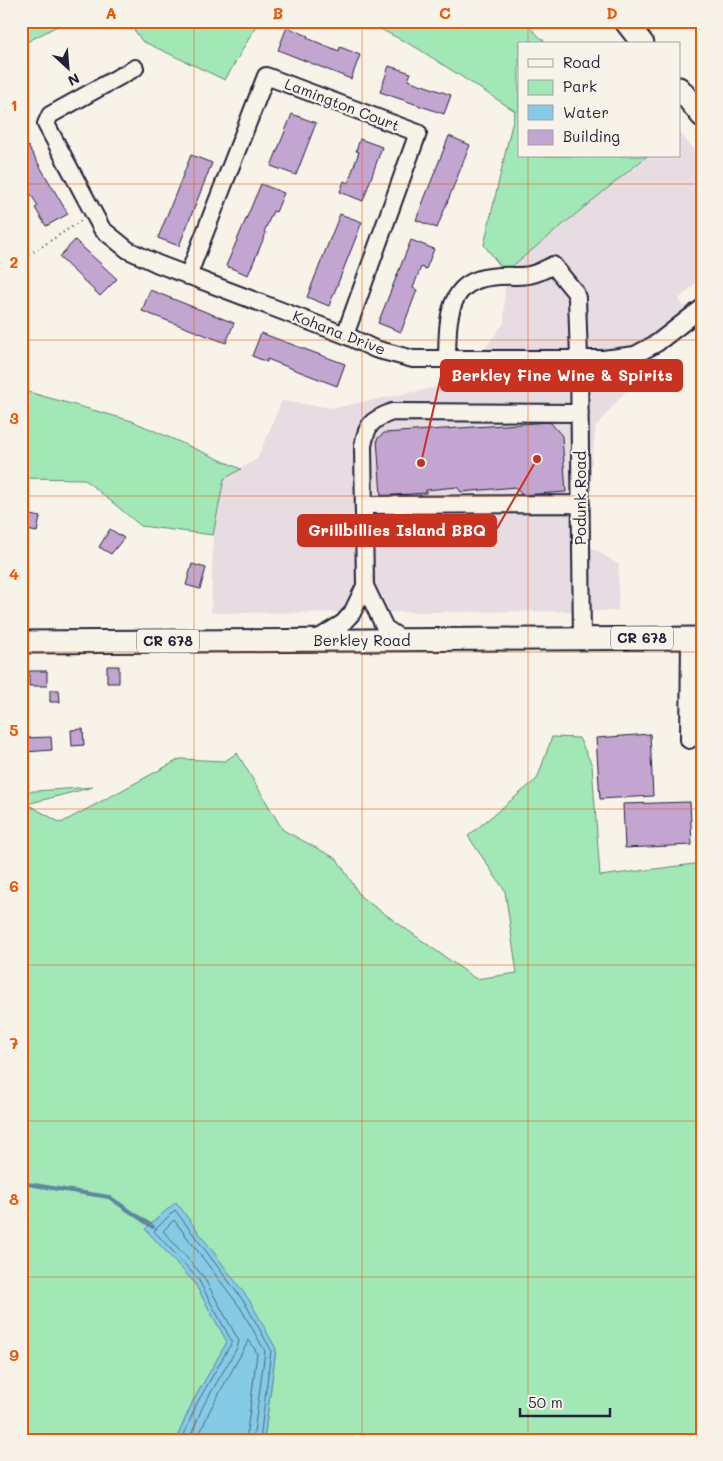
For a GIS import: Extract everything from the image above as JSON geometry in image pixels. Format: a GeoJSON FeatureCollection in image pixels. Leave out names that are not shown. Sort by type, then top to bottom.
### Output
{"type":"FeatureCollection","features":[{"type":"Feature","properties":{"kind":"main road"},"geometry":{"type":"LineString","coordinates":[[625,21],[641,42]]}},
{"type":"Feature","properties":{"kind":"main road"},"geometry":{"type":"LineString","coordinates":[[680,89],[702,116]]}},
{"type":"Feature","properties":{"kind":"main road","name":"Berkley Road"},"geometry":{"type":"LineString","coordinates":[[21,642],[696,638]]}},
{"type":"Feature","properties":{"kind":"street","name":"Kohana Drive"},"geometry":{"type":"LineString","coordinates":[[135,68],[50,115],[46,119],[46,124],[102,229],[128,250],[188,276],[345,335],[375,349],[413,359],[603,359],[634,355],[657,343],[702,308]]}},
{"type":"Feature","properties":{"kind":"street","name":"Lamington Court"},"geometry":{"type":"LineString","coordinates":[[188,276],[266,76],[418,133],[345,335]]}},
{"type":"Feature","properties":{"kind":"street","name":"Podunk Road"},"geometry":{"type":"LineString","coordinates":[[447,359],[449,314],[457,296],[481,279],[535,275],[553,265],[575,292],[580,358],[582,639]]}},
{"type":"Feature","properties":{"kind":"street"},"geometry":{"type":"LineString","coordinates":[[403,640],[385,628],[365,586],[363,446],[366,428],[378,418],[392,412],[580,412]]}},
{"type":"Feature","properties":{"kind":"street"},"geometry":{"type":"LineString","coordinates":[[364,505],[581,504]]}},
{"type":"Feature","properties":{"kind":"street"},"geometry":{"type":"LineString","coordinates":[[314,641],[348,618],[365,586]]}},
{"type":"Feature","properties":{"kind":"street"},"geometry":{"type":"LineString","coordinates":[[689,740],[696,638]]}},
{"type":"Feature","properties":{"kind":"path"},"geometry":{"type":"LineString","coordinates":[[21,260],[92,213]]}},
{"type":"Feature","properties":{"kind":"shaded area"},"geometry":{"type":"Polygon","coordinates":[[[680,133],[702,159],[702,277],[679,299],[689,316],[596,426],[582,541],[619,565],[618,611],[211,613],[213,535],[224,479],[257,459],[282,401],[333,408],[458,383],[504,323],[505,272],[645,158],[680,158],[680,133]]]}},
{"type":"Feature","properties":{"kind":"green space"},"geometry":{"type":"Polygon","coordinates":[[[21,21],[67,21],[21,45],[21,21]]]}},
{"type":"Feature","properties":{"kind":"green space"},"geometry":{"type":"Polygon","coordinates":[[[128,21],[259,21],[225,80],[142,41],[128,21]]]}},
{"type":"Feature","properties":{"kind":"green space"},"geometry":{"type":"Polygon","coordinates":[[[365,21],[523,21],[545,42],[518,42],[518,158],[645,158],[505,272],[484,245],[515,111],[417,48],[365,21]]]}},
{"type":"Feature","properties":{"kind":"green space"},"geometry":{"type":"Polygon","coordinates":[[[21,390],[132,421],[241,469],[224,479],[213,535],[141,526],[84,479],[21,478],[21,390]]]}},
{"type":"Feature","properties":{"kind":"green space"},"geometry":{"type":"Polygon","coordinates":[[[552,737],[579,738],[592,765],[600,876],[702,863],[702,1440],[264,1440],[276,1349],[146,1229],[194,1282],[228,1342],[193,1401],[176,1440],[21,1440],[21,792],[93,787],[27,804],[61,823],[180,759],[225,761],[237,753],[283,830],[337,859],[361,897],[476,979],[517,973],[505,891],[468,836],[537,779],[552,737]]]}},
{"type":"Feature","properties":{"kind":"water"},"geometry":{"type":"Polygon","coordinates":[[[176,1202],[250,1301],[276,1349],[264,1440],[176,1440],[193,1401],[227,1342],[194,1282],[145,1229],[176,1202]]]}},
{"type":"Feature","properties":{"kind":"building"},"geometry":{"type":"Polygon","coordinates":[[[287,27],[308,36],[307,38],[339,51],[340,47],[360,55],[351,79],[278,50],[287,27]]]}},
{"type":"Feature","properties":{"kind":"building"},"geometry":{"type":"Polygon","coordinates":[[[389,66],[411,73],[408,80],[451,95],[444,114],[380,92],[389,66]]]}},
{"type":"Feature","properties":{"kind":"building"},"geometry":{"type":"Polygon","coordinates":[[[292,114],[316,123],[296,175],[271,166],[292,114]]]}},
{"type":"Feature","properties":{"kind":"building"},"geometry":{"type":"Polygon","coordinates":[[[449,136],[470,145],[437,228],[416,220],[449,136]]]}},
{"type":"Feature","properties":{"kind":"building"},"geometry":{"type":"Polygon","coordinates":[[[360,139],[382,147],[363,201],[340,192],[344,181],[348,183],[359,152],[356,151],[360,139]]]}},
{"type":"Feature","properties":{"kind":"building"},"geometry":{"type":"Polygon","coordinates":[[[28,146],[68,214],[46,226],[35,208],[38,206],[21,178],[21,150],[28,146]]]}},
{"type":"Feature","properties":{"kind":"building"},"geometry":{"type":"Polygon","coordinates":[[[191,155],[212,163],[179,246],[158,238],[191,155]]]}},
{"type":"Feature","properties":{"kind":"building"},"geometry":{"type":"Polygon","coordinates":[[[261,184],[284,193],[276,212],[273,211],[248,275],[226,266],[261,184]]]}},
{"type":"Feature","properties":{"kind":"building"},"geometry":{"type":"Polygon","coordinates":[[[340,214],[362,222],[329,306],[307,297],[340,214]]]}},
{"type":"Feature","properties":{"kind":"building"},"geometry":{"type":"Polygon","coordinates":[[[75,240],[117,279],[100,296],[59,257],[75,240]]]}},
{"type":"Feature","properties":{"kind":"building"},"geometry":{"type":"Polygon","coordinates":[[[411,240],[434,249],[426,269],[421,267],[413,288],[417,290],[401,332],[378,323],[411,240]]]}},
{"type":"Feature","properties":{"kind":"building"},"geometry":{"type":"Polygon","coordinates":[[[150,290],[234,323],[226,343],[142,311],[150,290]]]}},
{"type":"Feature","properties":{"kind":"building"},"geometry":{"type":"Polygon","coordinates":[[[261,333],[345,364],[337,386],[267,359],[267,362],[252,356],[261,333]]]}},
{"type":"Feature","properties":{"kind":"building"},"geometry":{"type":"Polygon","coordinates":[[[550,422],[562,436],[566,492],[522,495],[515,487],[461,492],[457,487],[426,490],[426,493],[381,496],[377,439],[384,433],[550,422]]]}},
{"type":"Feature","properties":{"kind":"building"},"geometry":{"type":"Polygon","coordinates":[[[21,500],[28,502],[26,514],[40,517],[37,532],[21,529],[21,500]]]}},
{"type":"Feature","properties":{"kind":"building"},"geometry":{"type":"Polygon","coordinates":[[[110,529],[124,538],[111,554],[99,547],[110,529]]]}},
{"type":"Feature","properties":{"kind":"building"},"geometry":{"type":"Polygon","coordinates":[[[192,564],[206,568],[200,589],[186,585],[192,564]]]}},
{"type":"Feature","properties":{"kind":"building"},"geometry":{"type":"Polygon","coordinates":[[[107,666],[119,666],[119,683],[107,683],[107,666]]]}},
{"type":"Feature","properties":{"kind":"building"},"geometry":{"type":"Polygon","coordinates":[[[29,671],[47,671],[47,686],[29,686],[29,671]]]}},
{"type":"Feature","properties":{"kind":"building"},"geometry":{"type":"Polygon","coordinates":[[[50,690],[59,690],[60,702],[50,702],[50,690]]]}},
{"type":"Feature","properties":{"kind":"building"},"geometry":{"type":"Polygon","coordinates":[[[83,729],[84,745],[72,746],[71,730],[83,729]]]}},
{"type":"Feature","properties":{"kind":"building"},"geometry":{"type":"Polygon","coordinates":[[[650,734],[653,796],[600,799],[596,738],[650,734]]]}},
{"type":"Feature","properties":{"kind":"building"},"geometry":{"type":"Polygon","coordinates":[[[51,737],[52,750],[26,752],[25,738],[51,737]]]}},
{"type":"Feature","properties":{"kind":"building"},"geometry":{"type":"Polygon","coordinates":[[[690,802],[692,845],[625,848],[623,804],[690,802]]]}},
{"type":"Feature","properties":{"kind":"waterway"},"geometry":{"type":"LineString","coordinates":[[21,1183],[109,1197],[153,1227]]}},
{"type":"Feature","properties":{"kind":"place","name":"Grillbillies Island BBQ"},"geometry":{"type":"Point","coordinates":[537,459]}},
{"type":"Feature","properties":{"kind":"place","name":"Berkley Fine Wine & Spirits"},"geometry":{"type":"Point","coordinates":[421,463]}}]}
